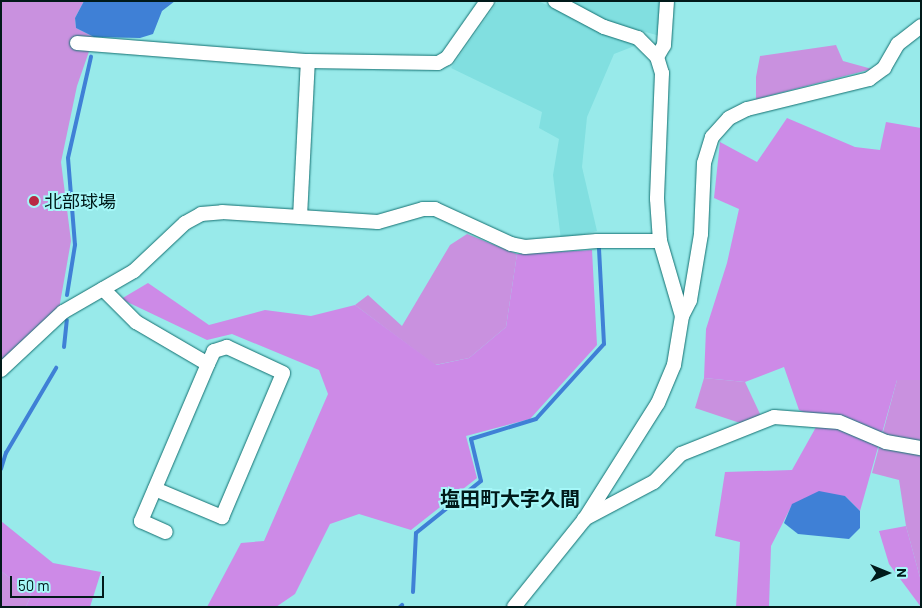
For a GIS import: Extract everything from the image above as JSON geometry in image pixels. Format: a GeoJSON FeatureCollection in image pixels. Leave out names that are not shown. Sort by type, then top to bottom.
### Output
{"type":"FeatureCollection","features":[{"type":"Feature","properties":{"kind":"street"},"geometry":{"type":"LineString","coordinates":[[77,43],[308,61],[438,63],[447,58],[487,1]]}},
{"type":"Feature","properties":{"kind":"street"},"geometry":{"type":"LineString","coordinates":[[555,1],[604,27],[638,38],[657,57],[662,74],[657,200],[660,241],[682,316]]}},
{"type":"Feature","properties":{"kind":"street"},"geometry":{"type":"LineString","coordinates":[[657,57],[664,45],[666,1]]}},
{"type":"Feature","properties":{"kind":"street"},"geometry":{"type":"LineString","coordinates":[[514,607],[584,520],[658,403],[674,365],[682,316],[690,300],[701,234],[704,164],[712,137],[729,118],[747,110],[869,79],[884,68],[898,44],[921,26]]}},
{"type":"Feature","properties":{"kind":"street"},"geometry":{"type":"LineString","coordinates":[[300,217],[308,61]]}},
{"type":"Feature","properties":{"kind":"street"},"geometry":{"type":"LineString","coordinates":[[1,370],[63,312],[134,271],[185,224],[201,214],[222,212],[378,222],[423,208],[434,208],[511,244],[525,247],[660,241]]}},
{"type":"Feature","properties":{"kind":"street"},"geometry":{"type":"LineString","coordinates":[[103,289],[136,322],[208,364]]}},
{"type":"Feature","properties":{"kind":"street"},"geometry":{"type":"LineString","coordinates":[[155,489],[222,517],[283,373],[227,346],[214,351],[141,521],[166,532]]}},
{"type":"Feature","properties":{"kind":"street"},"geometry":{"type":"LineString","coordinates":[[584,520],[654,482],[681,454],[774,417],[839,422],[886,442],[921,448]]}},
{"type":"Feature","properties":{"kind":"shaded area","name":"北部球場"},"geometry":{"type":"Polygon","coordinates":[[[1,1],[84,1],[75,18],[76,28],[94,37],[77,86],[61,162],[71,241],[59,309],[1,361],[1,1]]]}},
{"type":"Feature","properties":{"kind":"shaded area"},"geometry":{"type":"Polygon","coordinates":[[[498,1],[538,1],[637,45],[614,54],[587,117],[582,167],[597,231],[561,240],[553,175],[559,139],[539,128],[542,112],[451,68],[498,1]]]}},
{"type":"Feature","properties":{"kind":"shaded area"},"geometry":{"type":"Polygon","coordinates":[[[569,1],[662,1],[660,36],[606,21],[569,1]]]}},
{"type":"Feature","properties":{"kind":"shaded area"},"geometry":{"type":"Polygon","coordinates":[[[836,45],[843,61],[872,69],[756,99],[756,77],[760,56],[836,45]]]}},
{"type":"Feature","properties":{"kind":"shaded area"},"geometry":{"type":"Polygon","coordinates":[[[787,118],[855,147],[880,150],[886,122],[921,128],[921,380],[897,380],[860,511],[845,496],[792,505],[771,546],[769,607],[736,607],[740,542],[715,536],[725,472],[792,470],[820,420],[799,410],[784,367],[745,382],[704,378],[706,329],[727,263],[739,209],[714,198],[720,142],[757,162],[787,118]]]}},
{"type":"Feature","properties":{"kind":"shaded area"},"geometry":{"type":"Polygon","coordinates":[[[467,234],[517,254],[506,327],[469,358],[435,365],[355,305],[368,295],[402,326],[450,245],[467,234]]]}},
{"type":"Feature","properties":{"kind":"shaded area"},"geometry":{"type":"Polygon","coordinates":[[[592,250],[597,345],[530,419],[466,436],[477,478],[411,530],[359,514],[330,524],[295,594],[276,607],[207,607],[241,543],[264,541],[328,394],[319,370],[232,334],[207,340],[121,299],[148,283],[209,325],[265,310],[311,316],[355,305],[436,365],[469,358],[506,327],[517,254],[592,250]]]}},
{"type":"Feature","properties":{"kind":"shaded area"},"geometry":{"type":"Polygon","coordinates":[[[704,378],[745,382],[761,416],[743,424],[695,408],[704,378]]]}},
{"type":"Feature","properties":{"kind":"shaded area"},"geometry":{"type":"Polygon","coordinates":[[[897,380],[921,380],[921,581],[906,526],[899,480],[872,473],[897,380]]]}},
{"type":"Feature","properties":{"kind":"shaded area"},"geometry":{"type":"Polygon","coordinates":[[[1,521],[53,563],[101,572],[90,607],[26,607],[31,595],[1,571],[1,521]]]}},
{"type":"Feature","properties":{"kind":"shaded area"},"geometry":{"type":"Polygon","coordinates":[[[906,526],[921,581],[921,607],[889,564],[879,531],[906,526]]]}},
{"type":"Feature","properties":{"kind":"shaded area"},"geometry":{"type":"Polygon","coordinates":[[[1,571],[31,595],[26,607],[1,607],[1,571]]]}},
{"type":"Feature","properties":{"kind":"water"},"geometry":{"type":"Polygon","coordinates":[[[84,1],[175,1],[162,11],[153,34],[140,38],[94,37],[76,28],[75,18],[84,1]]]}},
{"type":"Feature","properties":{"kind":"water"},"geometry":{"type":"Polygon","coordinates":[[[819,491],[845,496],[860,511],[860,528],[849,539],[798,534],[784,523],[792,504],[819,491]]]}},
{"type":"Feature","properties":{"kind":"waterway"},"geometry":{"type":"LineString","coordinates":[[67,295],[75,245],[68,158],[91,57]]}},
{"type":"Feature","properties":{"kind":"waterway"},"geometry":{"type":"LineString","coordinates":[[413,592],[416,533],[481,481],[471,439],[536,419],[604,344],[599,248]]}},
{"type":"Feature","properties":{"kind":"waterway"},"geometry":{"type":"LineString","coordinates":[[64,347],[67,320]]}},
{"type":"Feature","properties":{"kind":"waterway"},"geometry":{"type":"LineString","coordinates":[[1,469],[6,453],[56,368]]}},
{"type":"Feature","properties":{"kind":"place","name":"北部球場"},"geometry":{"type":"Point","coordinates":[34,201]}},
{"type":"Feature","properties":{"kind":"district","name":"塩田町大字久間"},"geometry":{"type":"Point","coordinates":[510,498]}}]}
